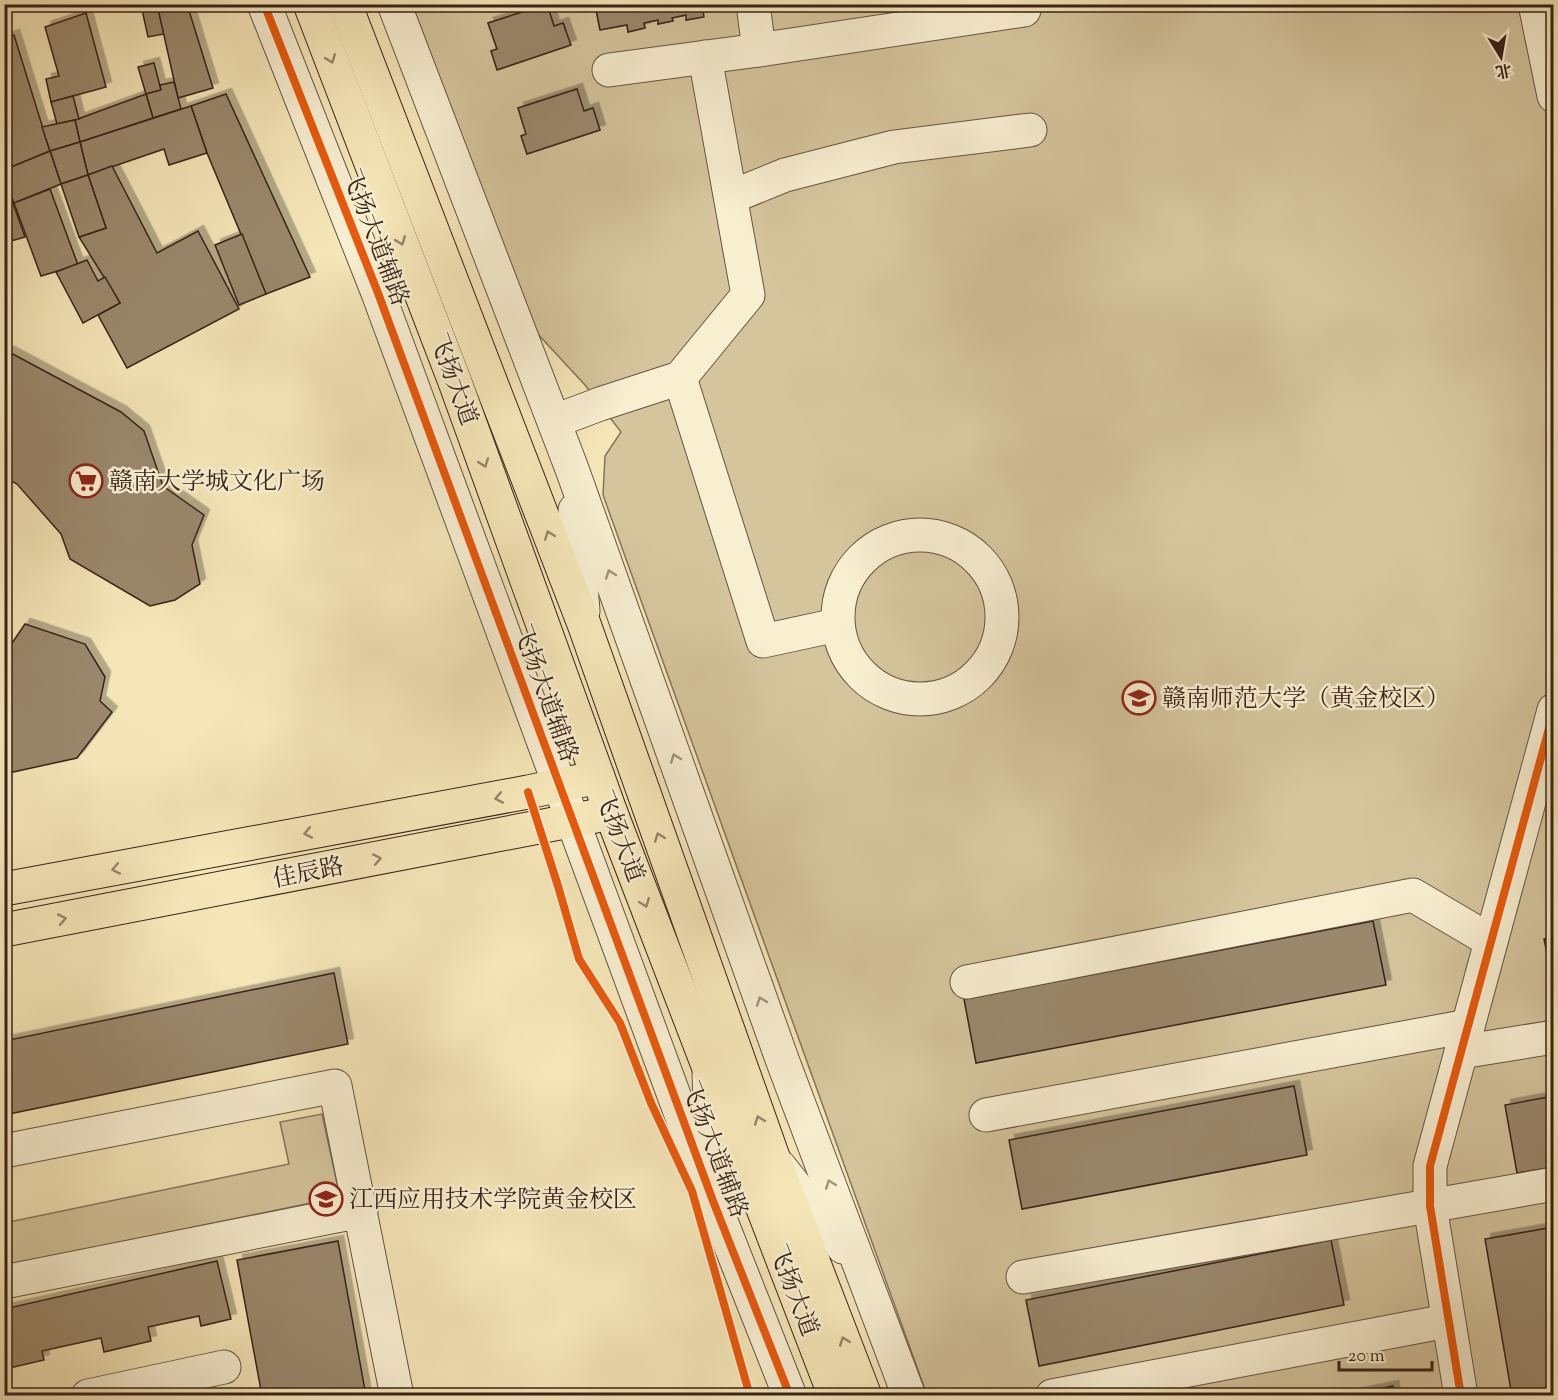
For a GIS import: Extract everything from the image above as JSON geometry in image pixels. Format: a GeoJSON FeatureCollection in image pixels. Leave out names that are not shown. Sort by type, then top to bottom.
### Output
{"type":"FeatureCollection","features":[{"type":"Feature","properties":{"kind":"main road","name":"飞扬大道"},"geometry":{"type":"LineString","coordinates":[[310,4],[455,382],[611,813],[835,1395]]}},
{"type":"Feature","properties":{"kind":"main road","name":"飞扬大道"},"geometry":{"type":"LineString","coordinates":[[345,4],[584,624],[773,1157],[865,1395]]}},
{"type":"Feature","properties":{"kind":"main road","name":"佳辰路"},"geometry":{"type":"LineString","coordinates":[[4,889],[598,777]]}},
{"type":"Feature","properties":{"kind":"main road","name":"佳辰路"},"geometry":{"type":"LineString","coordinates":[[4,930],[611,813]]}},
{"type":"Feature","properties":{"kind":"street","name":"飞扬大道辅路"},"geometry":{"type":"LineString","coordinates":[[264,4],[378,293],[713,1201],[790,1395]]}},
{"type":"Feature","properties":{"kind":"street"},"geometry":{"type":"LineString","coordinates":[[753,4],[759,50]]}},
{"type":"Feature","properties":{"kind":"street"},"geometry":{"type":"LineString","coordinates":[[1535,4],[1554,96]]}},
{"type":"Feature","properties":{"kind":"street"},"geometry":{"type":"LineString","coordinates":[[609,70],[1024,10]]}},
{"type":"Feature","properties":{"kind":"street"},"geometry":{"type":"LineString","coordinates":[[394,12],[555,421],[783,1062],[909,1395]]}},
{"type":"Feature","properties":{"kind":"street"},"geometry":{"type":"LineString","coordinates":[[555,421],[680,378],[748,295],[705,57]]}},
{"type":"Feature","properties":{"kind":"street"},"geometry":{"type":"LineString","coordinates":[[731,197],[785,175],[894,147],[1030,130]]}},
{"type":"Feature","properties":{"kind":"street"},"geometry":{"type":"LineString","coordinates":[[378,293],[455,382]]}},
{"type":"Feature","properties":{"kind":"street"},"geometry":{"type":"LineString","coordinates":[[680,378],[763,641],[837,625]]}},
{"type":"Feature","properties":{"kind":"street"},"geometry":{"type":"LineString","coordinates":[[572,469],[584,624]]}},
{"type":"Feature","properties":{"kind":"street"},"geometry":{"type":"LineString","coordinates":[[912,535],[938,537],[963,547],[987,570],[996,585],[1002,610],[1000,639],[988,665],[968,685],[941,697],[913,700],[885,693],[861,676],[844,653],[837,625],[839,599],[848,575],[865,556],[887,541],[912,535]]}},
{"type":"Feature","properties":{"kind":"street"},"geometry":{"type":"LineString","coordinates":[[1461,1395],[1430,1206],[1430,1166],[1554,710]]}},
{"type":"Feature","properties":{"kind":"street"},"geometry":{"type":"LineString","coordinates":[[967,982],[1413,895],[1491,941]]}},
{"type":"Feature","properties":{"kind":"street"},"geometry":{"type":"LineString","coordinates":[[987,1115],[1465,1039],[1554,1037]]}},
{"type":"Feature","properties":{"kind":"street"},"geometry":{"type":"LineString","coordinates":[[709,1069],[713,1201]]}},
{"type":"Feature","properties":{"kind":"street"},"geometry":{"type":"LineString","coordinates":[[4,1151],[336,1086],[397,1395]]}},
{"type":"Feature","properties":{"kind":"street"},"geometry":{"type":"LineString","coordinates":[[773,1157],[864,1274]]}},
{"type":"Feature","properties":{"kind":"street"},"geometry":{"type":"LineString","coordinates":[[1023,1277],[1554,1184]]}},
{"type":"Feature","properties":{"kind":"street"},"geometry":{"type":"LineString","coordinates":[[4,1282],[361,1211]]}},
{"type":"Feature","properties":{"kind":"street"},"geometry":{"type":"LineString","coordinates":[[1052,1395],[1448,1321]]}},
{"type":"Feature","properties":{"kind":"street"},"geometry":{"type":"LineString","coordinates":[[88,1395],[224,1367]]}},
{"type":"Feature","properties":{"kind":"shaded area","name":"赣南师范大学（黄金校区）"},"geometry":{"type":"Polygon","coordinates":[[[729,4],[1553,5],[1553,1395],[927,1395],[603,495],[605,456],[621,432],[585,385],[536,332],[412,5],[545,5],[488,23],[497,49],[491,51],[498,69],[570,45],[564,24],[554,26],[547,5],[595,5],[600,30],[627,25],[628,32],[645,28],[644,23],[658,20],[658,24],[686,15],[687,20],[703,17],[703,11],[729,4]],[[576,89],[518,108],[526,134],[521,136],[527,154],[600,130],[593,108],[584,111],[576,89]]]}},
{"type":"Feature","properties":{"kind":"shaded area"},"geometry":{"type":"Polygon","coordinates":[[[322,1114],[340,1197],[5,1266],[4,1223],[289,1164],[280,1122],[322,1114]]]}},
{"type":"Feature","properties":{"kind":"building"},"geometry":{"type":"Polygon","coordinates":[[[129,4],[157,4],[164,34],[148,37],[141,5],[130,8],[129,4]]]}},
{"type":"Feature","properties":{"kind":"building"},"geometry":{"type":"Polygon","coordinates":[[[157,4],[187,4],[213,88],[178,98],[157,4]]]}},
{"type":"Feature","properties":{"kind":"building"},"geometry":{"type":"Polygon","coordinates":[[[547,4],[554,26],[563,23],[571,45],[497,70],[491,51],[497,49],[488,23],[547,4]]]}},
{"type":"Feature","properties":{"kind":"building"},"geometry":{"type":"Polygon","coordinates":[[[595,4],[729,4],[730,6],[703,11],[704,17],[686,20],[686,15],[658,24],[658,20],[644,23],[645,28],[628,32],[627,25],[600,30],[595,4]]]}},
{"type":"Feature","properties":{"kind":"building"},"geometry":{"type":"Polygon","coordinates":[[[86,13],[106,87],[51,102],[46,79],[59,76],[45,27],[86,13]]]}},
{"type":"Feature","properties":{"kind":"building"},"geometry":{"type":"Polygon","coordinates":[[[14,35],[50,151],[4,170],[4,38],[14,35]]]}},
{"type":"Feature","properties":{"kind":"building"},"geometry":{"type":"Polygon","coordinates":[[[154,63],[161,90],[146,94],[138,67],[154,63]]]}},
{"type":"Feature","properties":{"kind":"building"},"geometry":{"type":"Polygon","coordinates":[[[174,82],[181,109],[153,118],[146,94],[161,90],[160,85],[174,82]]]}},
{"type":"Feature","properties":{"kind":"building"},"geometry":{"type":"Polygon","coordinates":[[[577,89],[584,111],[593,108],[600,130],[527,154],[521,136],[526,134],[518,108],[577,89]]]}},
{"type":"Feature","properties":{"kind":"building"},"geometry":{"type":"Polygon","coordinates":[[[146,94],[153,118],[80,142],[75,120],[146,94]]]}},
{"type":"Feature","properties":{"kind":"building"},"geometry":{"type":"Polygon","coordinates":[[[226,94],[310,277],[266,294],[207,153],[191,106],[226,94]]]}},
{"type":"Feature","properties":{"kind":"building"},"geometry":{"type":"Polygon","coordinates":[[[73,96],[79,119],[57,124],[51,102],[73,96]]]}},
{"type":"Feature","properties":{"kind":"building"},"geometry":{"type":"Polygon","coordinates":[[[191,106],[207,153],[169,165],[164,149],[88,175],[80,142],[191,106]]]}},
{"type":"Feature","properties":{"kind":"building"},"geometry":{"type":"Polygon","coordinates":[[[75,120],[80,142],[50,151],[42,127],[75,120]]]}},
{"type":"Feature","properties":{"kind":"building"},"geometry":{"type":"Polygon","coordinates":[[[80,142],[88,175],[61,184],[50,151],[80,142]]]}},
{"type":"Feature","properties":{"kind":"building"},"geometry":{"type":"Polygon","coordinates":[[[50,151],[61,184],[14,203],[4,178],[4,170],[50,151]]]}},
{"type":"Feature","properties":{"kind":"building"},"geometry":{"type":"Polygon","coordinates":[[[112,166],[157,253],[198,231],[239,309],[127,368],[98,315],[120,303],[79,237],[106,228],[88,175],[112,166]]]}},
{"type":"Feature","properties":{"kind":"building"},"geometry":{"type":"Polygon","coordinates":[[[88,175],[106,228],[79,237],[61,184],[88,175]]]}},
{"type":"Feature","properties":{"kind":"building"},"geometry":{"type":"Polygon","coordinates":[[[4,178],[25,237],[4,243],[4,178]]]}},
{"type":"Feature","properties":{"kind":"building"},"geometry":{"type":"Polygon","coordinates":[[[50,189],[78,265],[41,276],[14,203],[50,189]]]}},
{"type":"Feature","properties":{"kind":"building"},"geometry":{"type":"Polygon","coordinates":[[[242,234],[266,294],[239,305],[215,245],[242,234]]]}},
{"type":"Feature","properties":{"kind":"building"},"geometry":{"type":"Polygon","coordinates":[[[87,260],[98,281],[105,277],[120,303],[83,323],[56,272],[87,260]]]}},
{"type":"Feature","properties":{"kind":"building","name":"赣南大学城文化广场"},"geometry":{"type":"Polygon","coordinates":[[[9,352],[121,412],[144,431],[163,486],[204,515],[192,545],[200,584],[175,600],[150,606],[70,559],[61,534],[17,484],[4,477],[4,353],[9,352]]]}},
{"type":"Feature","properties":{"kind":"building"},"geometry":{"type":"Polygon","coordinates":[[[25,624],[85,644],[105,677],[100,701],[112,712],[77,758],[4,774],[4,655],[25,624]]]}},
{"type":"Feature","properties":{"kind":"building"},"geometry":{"type":"Polygon","coordinates":[[[1373,921],[1386,985],[976,1063],[964,999],[1373,921]]]}},
{"type":"Feature","properties":{"kind":"building"},"geometry":{"type":"Polygon","coordinates":[[[1554,938],[1554,989],[1544,939],[1554,938]]]}},
{"type":"Feature","properties":{"kind":"building"},"geometry":{"type":"Polygon","coordinates":[[[334,973],[348,1044],[4,1115],[4,1041],[334,973]]]}},
{"type":"Feature","properties":{"kind":"building"},"geometry":{"type":"Polygon","coordinates":[[[1294,1086],[1307,1155],[1022,1209],[1009,1140],[1294,1086]]]}},
{"type":"Feature","properties":{"kind":"building"},"geometry":{"type":"Polygon","coordinates":[[[1554,1096],[1554,1167],[1517,1173],[1505,1105],[1554,1096]]]}},
{"type":"Feature","properties":{"kind":"building"},"geometry":{"type":"Polygon","coordinates":[[[1554,1227],[1554,1396],[1512,1396],[1485,1239],[1554,1227]]]}},
{"type":"Feature","properties":{"kind":"building"},"geometry":{"type":"Polygon","coordinates":[[[1331,1240],[1344,1305],[1039,1366],[1026,1300],[1331,1240]]]}},
{"type":"Feature","properties":{"kind":"building"},"geometry":{"type":"Polygon","coordinates":[[[338,1241],[366,1396],[262,1396],[237,1260],[338,1241]]]}},
{"type":"Feature","properties":{"kind":"building"},"geometry":{"type":"Polygon","coordinates":[[[217,1261],[231,1319],[201,1326],[199,1316],[148,1327],[151,1341],[104,1352],[101,1338],[42,1351],[44,1360],[9,1368],[4,1347],[4,1309],[217,1261]]]}},
{"type":"Feature","properties":{"kind":"building"},"geometry":{"type":"Polygon","coordinates":[[[1393,1386],[1395,1396],[1345,1396],[1393,1386]]]}},
{"type":"Feature","properties":{"kind":"cycle path"},"geometry":{"type":"LineString","coordinates":[[264,4],[378,293],[713,1201],[790,1396]]}},
{"type":"Feature","properties":{"kind":"cycle path"},"geometry":{"type":"LineString","coordinates":[[1461,1396],[1430,1206],[1430,1166],[1554,710]]}},
{"type":"Feature","properties":{"kind":"cycle path"},"geometry":{"type":"LineString","coordinates":[[528,792],[579,959],[620,1023],[651,1103],[692,1191],[750,1396]]}},
{"type":"Feature","properties":{"kind":"place","name":"赣南大学城文化广场"},"geometry":{"type":"Point","coordinates":[86,481]}},
{"type":"Feature","properties":{"kind":"place","name":"赣南师范大学（黄金校区）"},"geometry":{"type":"Point","coordinates":[1139,698]}},
{"type":"Feature","properties":{"kind":"place","name":"江西应用技术学院黄金校区"},"geometry":{"type":"Point","coordinates":[326,1199]}}]}
